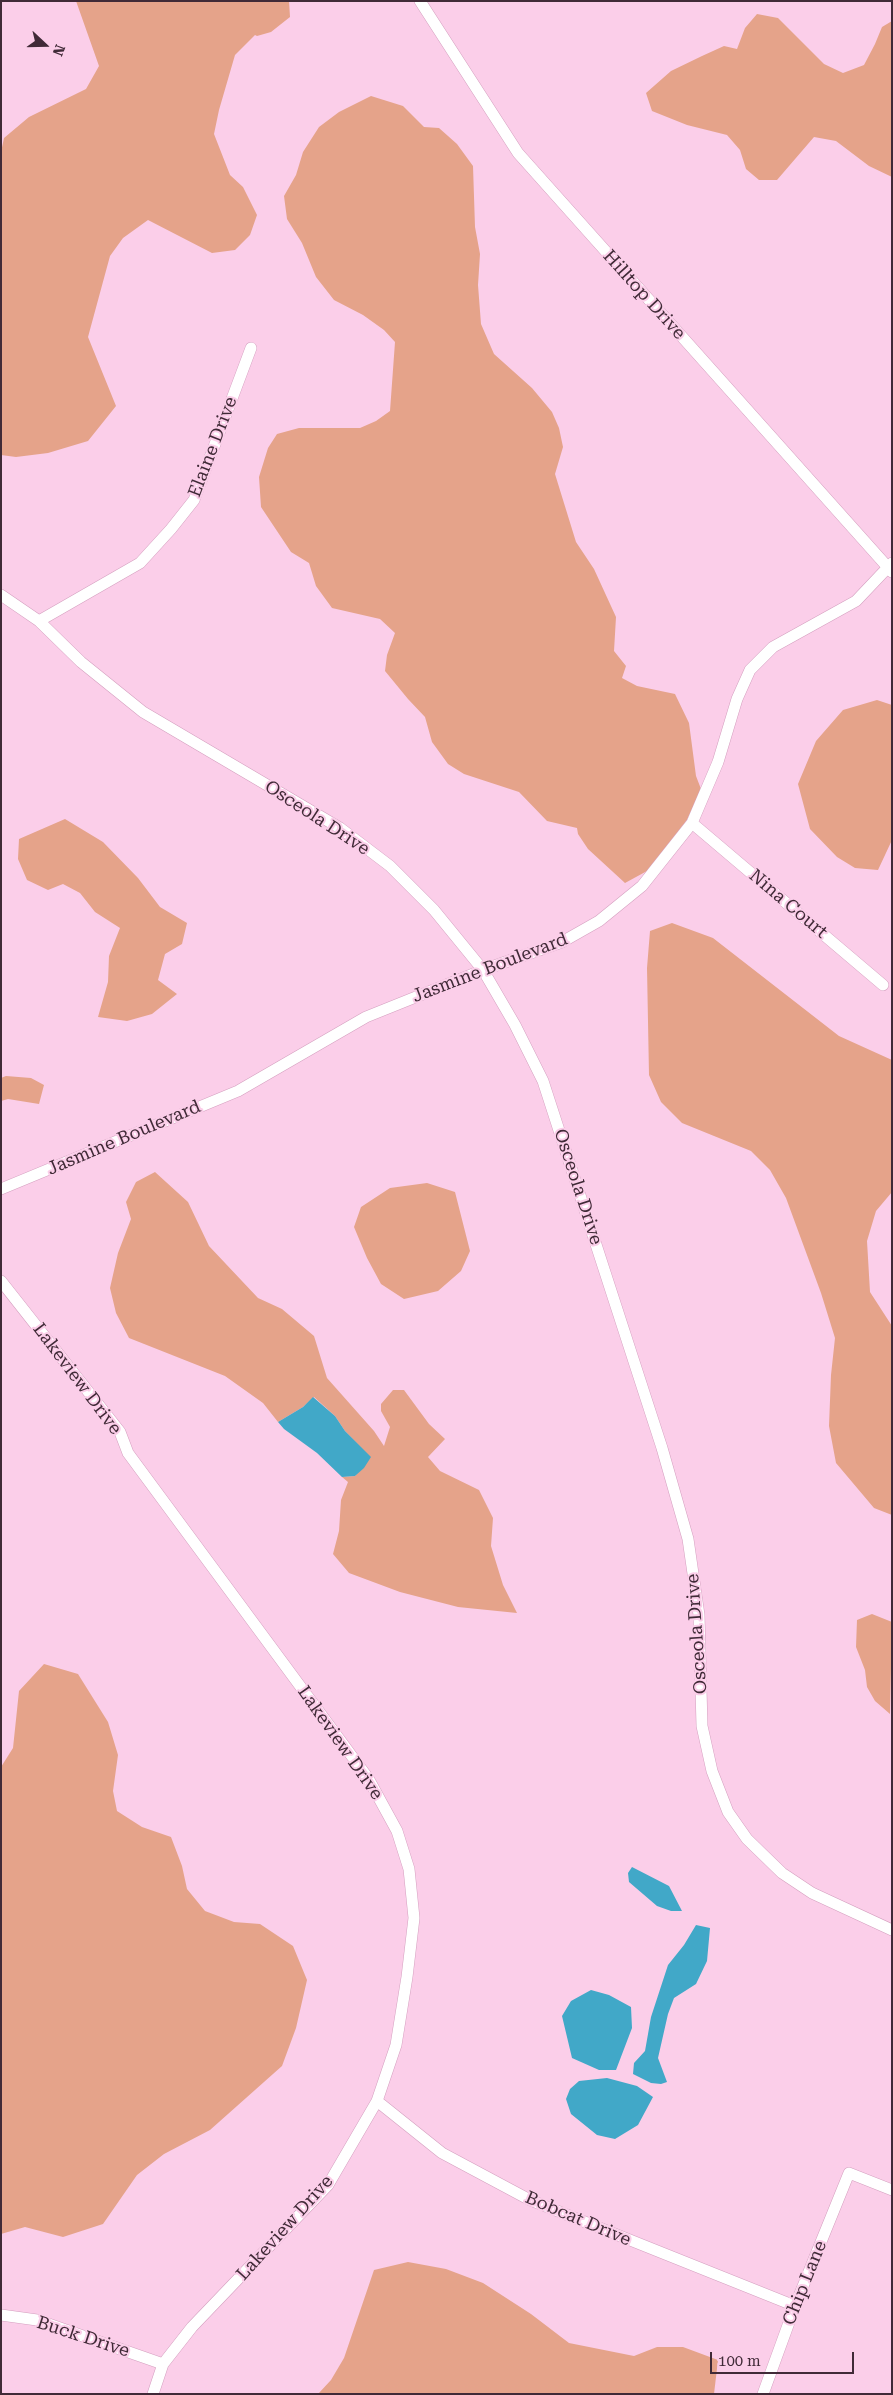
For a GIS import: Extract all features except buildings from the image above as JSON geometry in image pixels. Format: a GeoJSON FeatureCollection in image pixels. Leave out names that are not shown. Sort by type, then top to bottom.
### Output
{"type":"FeatureCollection","features":[{"type":"Feature","properties":{"kind":"street","name":"Hilltop Drive"},"geometry":{"type":"LineString","coordinates":[[420,1],[518,154],[891,568]]}},
{"type":"Feature","properties":{"kind":"street","name":"Elaine Drive"},"geometry":{"type":"LineString","coordinates":[[39,621],[140,563],[194,500],[251,348]]}},
{"type":"Feature","properties":{"kind":"street","name":"Jasmine Boulevard"},"geometry":{"type":"LineString","coordinates":[[1,1189],[238,1091],[366,1017],[483,970],[562,942],[599,921],[642,886],[692,823],[718,762],[737,699],[750,670],[773,647],[856,601],[891,568]]}},
{"type":"Feature","properties":{"kind":"street","name":"Osceola Drive"},"geometry":{"type":"LineString","coordinates":[[1,596],[39,621],[81,662],[143,712],[340,828],[390,866],[434,910],[483,970],[515,1025],[543,1081],[665,1458],[688,1539],[699,1615],[702,1726],[712,1771],[728,1812],[747,1839],[782,1873],[812,1893],[892,1930]]}},
{"type":"Feature","properties":{"kind":"street","name":"Nina Court"},"geometry":{"type":"LineString","coordinates":[[692,823],[883,985]]}},
{"type":"Feature","properties":{"kind":"street","name":"Lakeview Drive"},"geometry":{"type":"LineString","coordinates":[[1,1281],[120,1432],[128,1453],[368,1778],[397,1831],[409,1869],[414,1918],[407,1977],[396,2045],[377,2101],[328,2185],[192,2327],[163,2364],[153,2394]]}},
{"type":"Feature","properties":{"kind":"street","name":"Bobcat Drive"},"geometry":{"type":"LineString","coordinates":[[377,2101],[442,2153],[530,2200],[795,2306]]}},
{"type":"Feature","properties":{"kind":"street","name":"Chip Lane"},"geometry":{"type":"LineString","coordinates":[[762,2394],[795,2306],[849,2173],[892,2190]]}},
{"type":"Feature","properties":{"kind":"street","name":"Buck Drive"},"geometry":{"type":"LineString","coordinates":[[1,2315],[37,2320],[163,2364]]}},
{"type":"Feature","properties":{"kind":"shaded area"},"geometry":{"type":"Polygon","coordinates":[[[76,1],[289,1],[290,17],[271,32],[255,35],[235,55],[214,134],[230,175],[243,187],[257,215],[250,235],[235,250],[212,253],[148,220],[123,238],[110,256],[88,337],[116,406],[88,441],[48,453],[16,457],[1,455],[1,152],[4,138],[29,117],[86,89],[99,66],[76,1]]]}},
{"type":"Feature","properties":{"kind":"shaded area"},"geometry":{"type":"Polygon","coordinates":[[[757,14],[778,18],[824,64],[843,73],[864,65],[882,27],[892,21],[892,177],[869,166],[836,141],[814,137],[777,180],[759,180],[746,169],[740,150],[727,135],[687,125],[652,111],[646,93],[671,71],[702,56],[724,46],[737,49],[745,28],[757,14]]]}},
{"type":"Feature","properties":{"kind":"shaded area"},"geometry":{"type":"Polygon","coordinates":[[[371,96],[403,106],[424,127],[439,128],[457,144],[473,166],[475,227],[480,254],[478,285],[481,324],[494,354],[532,388],[552,412],[559,428],[563,447],[555,474],[576,542],[594,569],[616,617],[614,651],[626,666],[622,678],[637,686],[675,694],[689,723],[696,776],[701,789],[687,820],[647,871],[625,883],[588,849],[578,834],[577,828],[547,821],[519,792],[464,774],[448,764],[432,742],[425,717],[385,671],[387,655],[395,633],[380,619],[332,608],[316,586],[309,563],[291,552],[261,507],[259,477],[268,448],[277,434],[299,428],[360,428],[376,421],[390,411],[395,342],[384,330],[363,315],[334,300],[316,277],[302,243],[287,219],[284,196],[296,175],[303,152],[319,127],[339,112],[371,96]]]}},
{"type":"Feature","properties":{"kind":"shaded area"},"geometry":{"type":"Polygon","coordinates":[[[877,700],[892,705],[892,840],[878,870],[855,868],[837,857],[810,829],[798,784],[816,741],[843,710],[877,700]]]}},
{"type":"Feature","properties":{"kind":"shaded area"},"geometry":{"type":"Polygon","coordinates":[[[65,819],[103,842],[138,878],[160,907],[187,923],[182,944],[165,954],[158,980],[177,994],[152,1014],[127,1021],[98,1017],[108,982],[109,956],[120,928],[95,912],[80,893],[63,884],[48,890],[27,880],[18,859],[19,839],[65,819]]]}},
{"type":"Feature","properties":{"kind":"shaded area"},"geometry":{"type":"Polygon","coordinates":[[[672,923],[713,938],[839,1036],[892,1060],[892,1192],[876,1211],[867,1241],[870,1292],[892,1326],[892,1515],[874,1508],[836,1463],[829,1426],[835,1338],[821,1293],[786,1198],[770,1170],[751,1151],[682,1123],[661,1102],[649,1075],[647,968],[650,931],[672,923]]]}},
{"type":"Feature","properties":{"kind":"shaded area"},"geometry":{"type":"Polygon","coordinates":[[[6,1076],[31,1078],[44,1085],[39,1104],[8,1099],[1,1101],[1,1078],[6,1076]]]}},
{"type":"Feature","properties":{"kind":"shaded area"},"geometry":{"type":"Polygon","coordinates":[[[155,1172],[188,1202],[209,1246],[258,1298],[282,1309],[314,1336],[327,1378],[374,1431],[384,1446],[390,1427],[381,1411],[381,1404],[393,1390],[404,1390],[429,1424],[445,1439],[428,1457],[440,1471],[479,1490],[493,1518],[491,1546],[503,1585],[517,1613],[458,1607],[400,1592],[349,1573],[333,1554],[339,1531],[341,1500],[348,1482],[342,1477],[355,1476],[370,1457],[345,1431],[335,1416],[314,1397],[303,1407],[278,1422],[263,1403],[225,1376],[129,1338],[116,1313],[110,1288],[118,1253],[131,1219],[126,1202],[136,1182],[155,1172]]]}},
{"type":"Feature","properties":{"kind":"shaded area"},"geometry":{"type":"Polygon","coordinates":[[[427,1183],[455,1192],[470,1251],[461,1271],[438,1291],[404,1299],[381,1284],[367,1258],[354,1227],[361,1207],[390,1188],[427,1183]]]}},
{"type":"Feature","properties":{"kind":"shaded area"},"geometry":{"type":"Polygon","coordinates":[[[872,1614],[892,1622],[890,1714],[875,1701],[867,1687],[865,1670],[856,1647],[857,1620],[872,1614]]]}},
{"type":"Feature","properties":{"kind":"shaded area"},"geometry":{"type":"Polygon","coordinates":[[[44,1664],[78,1674],[108,1722],[118,1755],[113,1791],[117,1811],[142,1827],[171,1837],[182,1866],[187,1889],[205,1911],[234,1922],[260,1924],[293,1946],[307,1980],[296,2028],[282,2066],[210,2130],[164,2154],[137,2175],[103,2224],[63,2237],[25,2227],[1,2234],[1,1767],[13,1748],[19,1691],[44,1664]]]}},
{"type":"Feature","properties":{"kind":"shaded area"},"geometry":{"type":"Polygon","coordinates":[[[408,2262],[446,2269],[483,2283],[531,2314],[569,2343],[634,2356],[657,2347],[683,2347],[718,2360],[714,2394],[318,2394],[331,2380],[344,2358],[374,2270],[408,2262]]]}},
{"type":"Feature","properties":{"kind":"water"},"geometry":{"type":"Polygon","coordinates":[[[313,1397],[335,1416],[345,1431],[371,1457],[364,1468],[355,1476],[342,1477],[317,1453],[284,1429],[278,1422],[303,1407],[313,1397]]]}},
{"type":"Feature","properties":{"kind":"water"},"geometry":{"type":"Polygon","coordinates":[[[632,1867],[669,1886],[682,1911],[671,1911],[657,1906],[629,1882],[628,1873],[632,1867]]]}},
{"type":"Feature","properties":{"kind":"water"},"geometry":{"type":"Polygon","coordinates":[[[696,1925],[710,1928],[707,1961],[696,1984],[674,1998],[668,2014],[658,2058],[667,2082],[661,2084],[651,2083],[633,2074],[634,2063],[645,2051],[651,2017],[668,1965],[684,1945],[696,1925]]]}},
{"type":"Feature","properties":{"kind":"water"},"geometry":{"type":"Polygon","coordinates":[[[591,1990],[609,1995],[631,2007],[632,2028],[616,2070],[599,2070],[572,2058],[562,2016],[571,2001],[591,1990]]]}},
{"type":"Feature","properties":{"kind":"water"},"geometry":{"type":"Polygon","coordinates":[[[607,2078],[637,2086],[653,2097],[638,2125],[615,2139],[597,2135],[571,2114],[566,2099],[570,2089],[579,2081],[607,2078]]]}}]}
